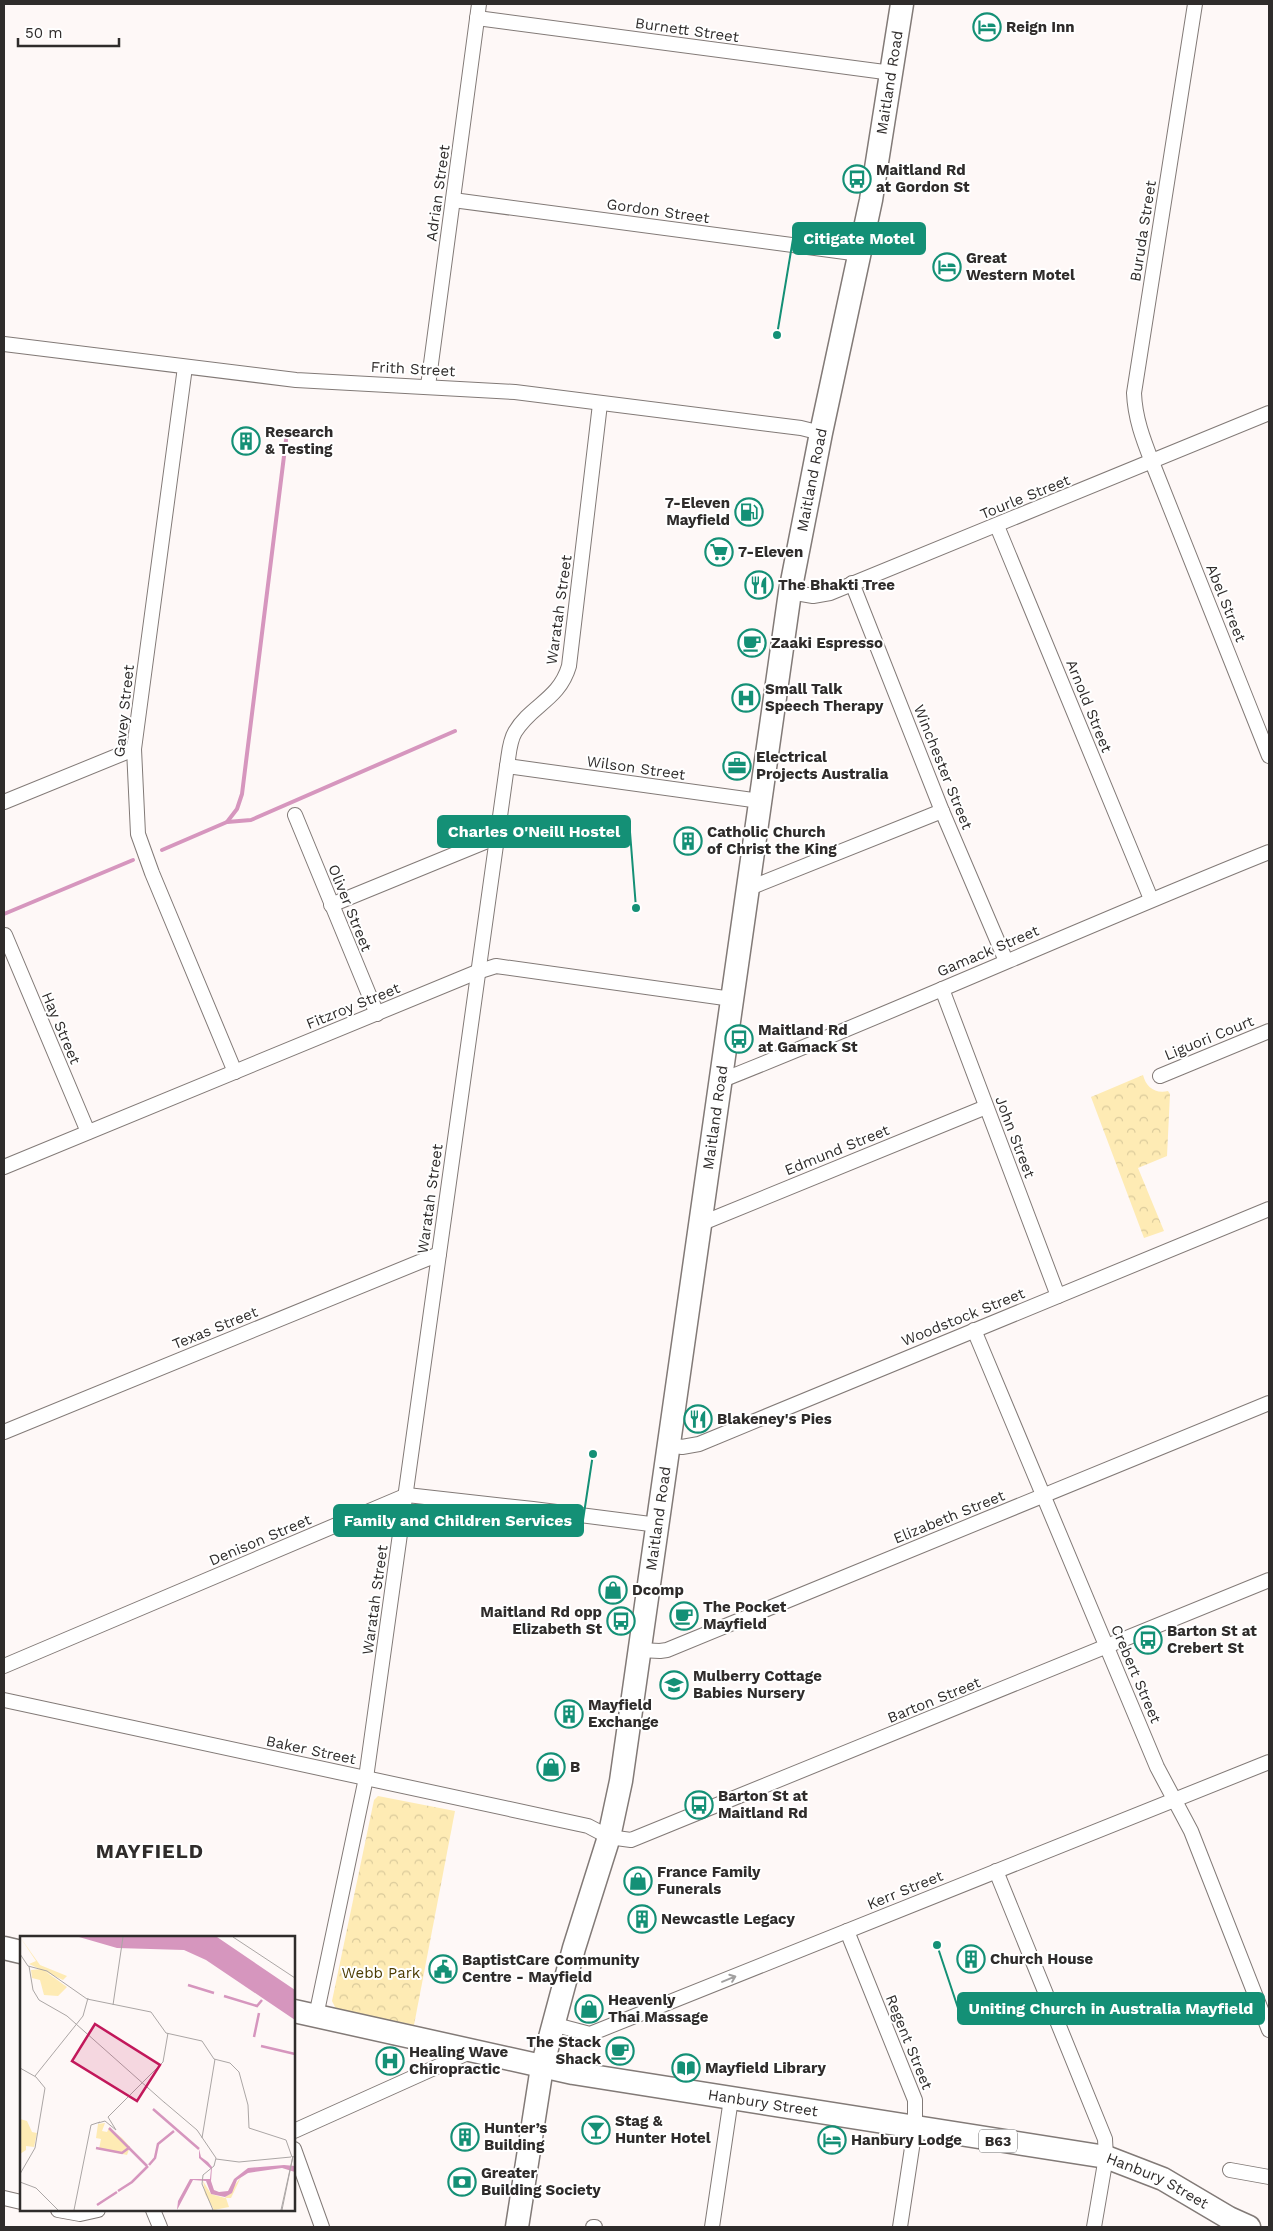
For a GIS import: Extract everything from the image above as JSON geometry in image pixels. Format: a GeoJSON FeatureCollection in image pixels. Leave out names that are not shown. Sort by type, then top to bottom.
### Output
{"type":"FeatureCollection","features":[{"type":"Feature","properties":{"kind":"main road","name":"Maitland Road"},"geometry":{"type":"LineString","coordinates":[[517,2227],[542,2067],[552,2024],[609,1837],[621,1781],[790,592],[820,433],[871,200],[902,4]]}},
{"type":"Feature","properties":{"kind":"main road"},"geometry":{"type":"LineString","coordinates":[[4,1948],[20,1952]]}},
{"type":"Feature","properties":{"kind":"main road","name":"Hanbury Street"},"geometry":{"type":"LineString","coordinates":[[295,2011],[475,2050],[542,2067],[731,2100],[1106,2157],[1163,2179],[1249,2227]]}},
{"type":"Feature","properties":{"kind":"street","name":"Adrian Street"},"geometry":{"type":"LineString","coordinates":[[428,386],[479,4]]}},
{"type":"Feature","properties":{"kind":"street","name":"Buruda Street"},"geometry":{"type":"LineString","coordinates":[[1152,462],[1138,425],[1134,393],[1195,4]]}},
{"type":"Feature","properties":{"kind":"street","name":"Burnett Street"},"geometry":{"type":"LineString","coordinates":[[477,18],[892,73]]}},
{"type":"Feature","properties":{"kind":"street","name":"Gordon Street"},"geometry":{"type":"LineString","coordinates":[[453,200],[860,254]]}},
{"type":"Feature","properties":{"kind":"street","name":"Frith Street"},"geometry":{"type":"LineString","coordinates":[[4,344],[296,380],[515,392],[801,428],[820,433]]}},
{"type":"Feature","properties":{"kind":"street","name":"Gavey Street"},"geometry":{"type":"LineString","coordinates":[[185,367],[134,749],[138,834],[152,873],[236,1072]]}},
{"type":"Feature","properties":{"kind":"street","name":"Waratah Street"},"geometry":{"type":"LineString","coordinates":[[316,2016],[366,1778],[407,1495],[477,972],[511,742],[522,722],[556,692],[566,676],[569,666],[600,404]]}},
{"type":"Feature","properties":{"kind":"street","name":"Tourle Street"},"geometry":{"type":"LineString","coordinates":[[790,592],[821,596],[997,526],[1269,413]]}},
{"type":"Feature","properties":{"kind":"street","name":"Abel Street"},"geometry":{"type":"LineString","coordinates":[[1152,462],[1269,756]]}},
{"type":"Feature","properties":{"kind":"street","name":"Arnold Street"},"geometry":{"type":"LineString","coordinates":[[997,526],[1151,899]]}},
{"type":"Feature","properties":{"kind":"street","name":"Winchester Street"},"geometry":{"type":"LineString","coordinates":[[852,584],[942,810],[1006,961]]}},
{"type":"Feature","properties":{"kind":"street"},"geometry":{"type":"LineString","coordinates":[[4,802],[134,749]]}},
{"type":"Feature","properties":{"kind":"street","name":"Wilson Street"},"geometry":{"type":"LineString","coordinates":[[507,766],[760,801]]}},
{"type":"Feature","properties":{"kind":"street"},"geometry":{"type":"LineString","coordinates":[[747,889],[942,810]]}},
{"type":"Feature","properties":{"kind":"street","name":"Oliver Street"},"geometry":{"type":"LineString","coordinates":[[295,815],[376,1014]]}},
{"type":"Feature","properties":{"kind":"street"},"geometry":{"type":"LineString","coordinates":[[331,905],[497,837]]}},
{"type":"Feature","properties":{"kind":"street","name":"Gamack Street"},"geometry":{"type":"LineString","coordinates":[[720,1081],[942,989],[1151,899],[1269,852]]}},
{"type":"Feature","properties":{"kind":"street","name":"Hay Street"},"geometry":{"type":"LineString","coordinates":[[5,935],[88,1132]]}},
{"type":"Feature","properties":{"kind":"street","name":"Fitzroy Street"},"geometry":{"type":"LineString","coordinates":[[4,1167],[477,972],[496,966],[732,999]]}},
{"type":"Feature","properties":{"kind":"street","name":"John Street"},"geometry":{"type":"LineString","coordinates":[[942,989],[1058,1296]]}},
{"type":"Feature","properties":{"kind":"street","name":"Liguori Court"},"geometry":{"type":"LineString","coordinates":[[1160,1076],[1269,1031]]}},
{"type":"Feature","properties":{"kind":"street","name":"Edmund Street"},"geometry":{"type":"LineString","coordinates":[[700,1224],[986,1107]]}},
{"type":"Feature","properties":{"kind":"street","name":"Woodstock Street"},"geometry":{"type":"LineString","coordinates":[[668,1445],[699,1444],[1269,1209]]}},
{"type":"Feature","properties":{"kind":"street","name":"Texas Street"},"geometry":{"type":"LineString","coordinates":[[4,1432],[439,1254]]}},
{"type":"Feature","properties":{"kind":"street","name":"Crebert Street"},"geometry":{"type":"LineString","coordinates":[[974,1330],[1157,1767],[1191,1831],[1269,2030]]}},
{"type":"Feature","properties":{"kind":"street","name":"Elizabeth Street"},"geometry":{"type":"LineString","coordinates":[[639,1650],[667,1650],[1269,1404]]}},
{"type":"Feature","properties":{"kind":"street","name":"Denison Street"},"geometry":{"type":"LineString","coordinates":[[4,1666],[407,1495],[658,1525]]}},
{"type":"Feature","properties":{"kind":"street","name":"Barton Street"},"geometry":{"type":"LineString","coordinates":[[609,1837],[631,1840],[647,1835],[1269,1580]]}},
{"type":"Feature","properties":{"kind":"street","name":"Baker Street"},"geometry":{"type":"LineString","coordinates":[[4,1700],[588,1826],[609,1837]]}},
{"type":"Feature","properties":{"kind":"street","name":"Kerr Street"},"geometry":{"type":"LineString","coordinates":[[552,2024],[590,2034],[1269,1762]]}},
{"type":"Feature","properties":{"kind":"street"},"geometry":{"type":"LineString","coordinates":[[996,1871],[1105,2139],[1106,2157],[1094,2227]]}},
{"type":"Feature","properties":{"kind":"street","name":"Regent Street"},"geometry":{"type":"LineString","coordinates":[[847,1932],[915,2100],[916,2128],[900,2227]]}},
{"type":"Feature","properties":{"kind":"street"},"geometry":{"type":"LineString","coordinates":[[295,2131],[475,2050]]}},
{"type":"Feature","properties":{"kind":"street"},"geometry":{"type":"LineString","coordinates":[[712,2227],[731,2100]]}},
{"type":"Feature","properties":{"kind":"street"},"geometry":{"type":"LineString","coordinates":[[295,2152],[322,2227]]}},
{"type":"Feature","properties":{"kind":"street"},"geometry":{"type":"LineString","coordinates":[[1230,2170],[1269,2177]]}},
{"type":"Feature","properties":{"kind":"street"},"geometry":{"type":"LineString","coordinates":[[4,2198],[20,2202]]}},
{"type":"Feature","properties":{"kind":"street"},"geometry":{"type":"LineString","coordinates":[[64,2211],[80,2214],[94,2211]]}},
{"type":"Feature","properties":{"kind":"street"},"geometry":{"type":"LineString","coordinates":[[153,2211],[160,2227]]}},
{"type":"Feature","properties":{"kind":"green space"},"geometry":{"type":"Polygon","coordinates":[[[1143,1075],[1146,1083],[1152,1089],[1163,1092],[1168,1091],[1170,1094],[1167,1156],[1138,1168],[1164,1231],[1144,1238],[1091,1097],[1143,1075]]]}},
{"type":"Feature","properties":{"kind":"green space","name":"Webb Park"},"geometry":{"type":"Polygon","coordinates":[[[378,1796],[455,1811],[414,2025],[339,2010],[332,2001],[374,1800],[378,1796]]]}},
{"type":"Feature","properties":{"kind":"waterway"},"geometry":{"type":"LineString","coordinates":[[227,822],[237,809],[242,794],[286,440]]}},
{"type":"Feature","properties":{"kind":"waterway"},"geometry":{"type":"LineString","coordinates":[[162,850],[227,822],[251,820],[455,731]]}},
{"type":"Feature","properties":{"kind":"waterway"},"geometry":{"type":"LineString","coordinates":[[4,914],[133,860]]}},
{"type":"Feature","properties":{"kind":"place","name":"Reign Inn"},"geometry":{"type":"Point","coordinates":[987,27]}},
{"type":"Feature","properties":{"kind":"place","name":"Maitland Rd at Gordon St"},"geometry":{"type":"Point","coordinates":[857,179]}},
{"type":"Feature","properties":{"kind":"place","name":"Great Western Motel"},"geometry":{"type":"Point","coordinates":[947,267]}},
{"type":"Feature","properties":{"kind":"place","name":"Citigate Motel"},"geometry":{"type":"Point","coordinates":[777,335]}},
{"type":"Feature","properties":{"kind":"place","name":"Research & Testing"},"geometry":{"type":"Point","coordinates":[246,441]}},
{"type":"Feature","properties":{"kind":"place","name":"7-Eleven Mayfield"},"geometry":{"type":"Point","coordinates":[749,512]}},
{"type":"Feature","properties":{"kind":"place","name":"7-Eleven"},"geometry":{"type":"Point","coordinates":[719,552]}},
{"type":"Feature","properties":{"kind":"place","name":"The Bhakti Tree"},"geometry":{"type":"Point","coordinates":[759,585]}},
{"type":"Feature","properties":{"kind":"place","name":"Zaaki Espresso"},"geometry":{"type":"Point","coordinates":[752,643]}},
{"type":"Feature","properties":{"kind":"place","name":"Small Talk Speech Therapy"},"geometry":{"type":"Point","coordinates":[746,698]}},
{"type":"Feature","properties":{"kind":"place","name":"Electrical Projects Australia"},"geometry":{"type":"Point","coordinates":[737,766]}},
{"type":"Feature","properties":{"kind":"place","name":"Catholic Church of Christ the King"},"geometry":{"type":"Point","coordinates":[688,841]}},
{"type":"Feature","properties":{"kind":"place","name":"Charles O'Neill Hostel"},"geometry":{"type":"Point","coordinates":[636,908]}},
{"type":"Feature","properties":{"kind":"place","name":"Maitland Rd at Gamack St"},"geometry":{"type":"Point","coordinates":[739,1039]}},
{"type":"Feature","properties":{"kind":"place","name":"Blakeney's Pies"},"geometry":{"type":"Point","coordinates":[698,1419]}},
{"type":"Feature","properties":{"kind":"place","name":"Family and Children Services"},"geometry":{"type":"Point","coordinates":[593,1454]}},
{"type":"Feature","properties":{"kind":"place","name":"Dcomp"},"geometry":{"type":"Point","coordinates":[613,1590]}},
{"type":"Feature","properties":{"kind":"place","name":"The Pocket Mayfield"},"geometry":{"type":"Point","coordinates":[684,1616]}},
{"type":"Feature","properties":{"kind":"place","name":"Maitland Rd opp Elizabeth St"},"geometry":{"type":"Point","coordinates":[621,1621]}},
{"type":"Feature","properties":{"kind":"place","name":"Barton St at Crebert St"},"geometry":{"type":"Point","coordinates":[1148,1640]}},
{"type":"Feature","properties":{"kind":"place","name":"Mulberry Cottage Babies Nursery"},"geometry":{"type":"Point","coordinates":[674,1685]}},
{"type":"Feature","properties":{"kind":"place","name":"Mayfield Exchange"},"geometry":{"type":"Point","coordinates":[569,1714]}},
{"type":"Feature","properties":{"kind":"place","name":"B"},"geometry":{"type":"Point","coordinates":[551,1767]}},
{"type":"Feature","properties":{"kind":"place","name":"Barton St at Maitland Rd"},"geometry":{"type":"Point","coordinates":[699,1805]}},
{"type":"Feature","properties":{"kind":"place","name":"France Family Funerals"},"geometry":{"type":"Point","coordinates":[638,1881]}},
{"type":"Feature","properties":{"kind":"place","name":"Newcastle Legacy"},"geometry":{"type":"Point","coordinates":[642,1919]}},
{"type":"Feature","properties":{"kind":"place","name":"Uniting Church in Australia Mayfield"},"geometry":{"type":"Point","coordinates":[937,1945]}},
{"type":"Feature","properties":{"kind":"place","name":"Church House"},"geometry":{"type":"Point","coordinates":[971,1959]}},
{"type":"Feature","properties":{"kind":"place","name":"BaptistCare Community Centre - Mayfield"},"geometry":{"type":"Point","coordinates":[443,1969]}},
{"type":"Feature","properties":{"kind":"place","name":"Heavenly Thai Massage"},"geometry":{"type":"Point","coordinates":[589,2009]}},
{"type":"Feature","properties":{"kind":"place","name":"The Stack Shack"},"geometry":{"type":"Point","coordinates":[620,2051]}},
{"type":"Feature","properties":{"kind":"place","name":"Healing Wave Chiropractic"},"geometry":{"type":"Point","coordinates":[390,2061]}},
{"type":"Feature","properties":{"kind":"place","name":"Mayfield Library"},"geometry":{"type":"Point","coordinates":[686,2068]}},
{"type":"Feature","properties":{"kind":"place","name":"Stag & Hunter Hotel"},"geometry":{"type":"Point","coordinates":[596,2130]}},
{"type":"Feature","properties":{"kind":"place","name":"Hunter’s Building"},"geometry":{"type":"Point","coordinates":[465,2137]}},
{"type":"Feature","properties":{"kind":"place","name":"Hanbury Lodge"},"geometry":{"type":"Point","coordinates":[832,2140]}},
{"type":"Feature","properties":{"kind":"place","name":"Greater Building Society"},"geometry":{"type":"Point","coordinates":[462,2182]}},
{"type":"Feature","properties":{"kind":"district","name":"MAYFIELD"},"geometry":{"type":"Point","coordinates":[150,1851]}}]}
